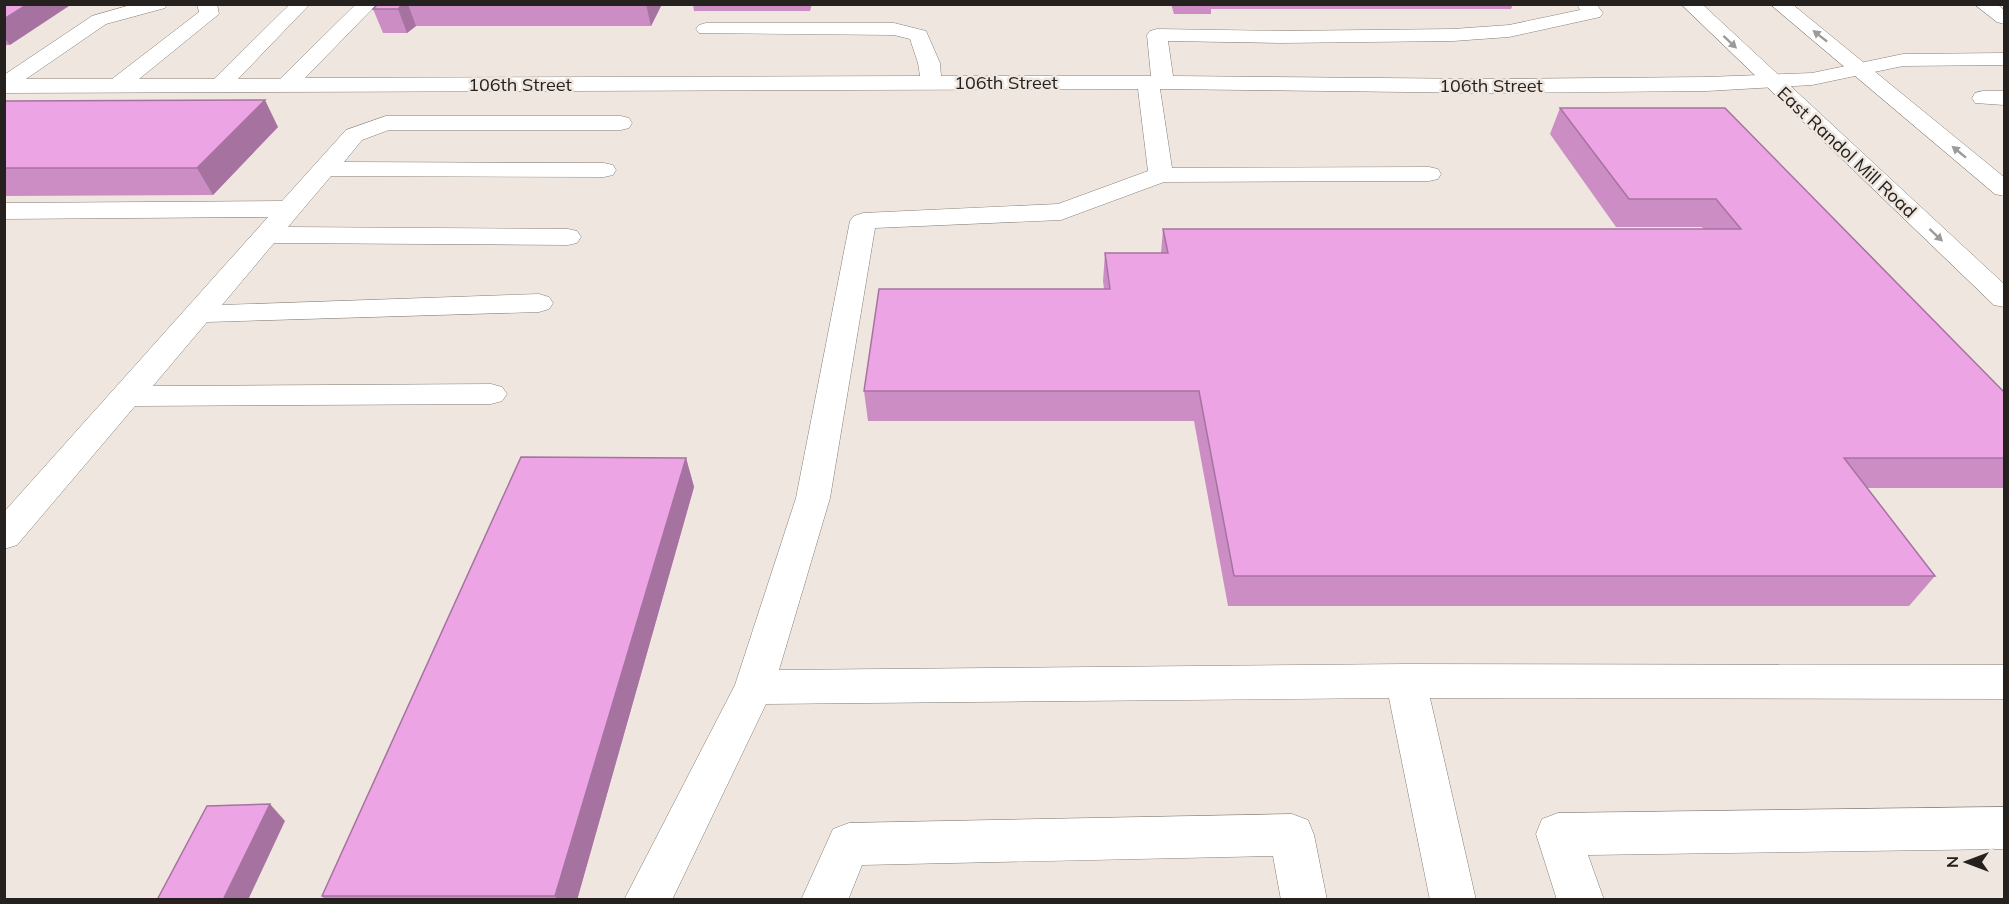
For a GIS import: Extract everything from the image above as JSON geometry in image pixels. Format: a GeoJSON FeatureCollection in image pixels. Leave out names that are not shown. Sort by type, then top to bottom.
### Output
{"type":"FeatureCollection","features":[{"type":"Feature","properties":{"kind":"street"},"geometry":{"type":"LineString","coordinates":[[4,86],[99,20],[158,4]]}},
{"type":"Feature","properties":{"kind":"street"},"geometry":{"type":"LineString","coordinates":[[117,86],[209,14],[207,4]]}},
{"type":"Feature","properties":{"kind":"street"},"geometry":{"type":"LineString","coordinates":[[220,85],[302,4]]}},
{"type":"Feature","properties":{"kind":"street"},"geometry":{"type":"LineString","coordinates":[[286,85],[368,4]]}},
{"type":"Feature","properties":{"kind":"street"},"geometry":{"type":"LineString","coordinates":[[1161,175],[1156,82],[1157,35],[1280,37],[1509,31],[1593,13],[1586,4]]}},
{"type":"Feature","properties":{"kind":"street","name":"East Randol Mill Road"},"geometry":{"type":"LineString","coordinates":[[1690,4],[2004,299]]}},
{"type":"Feature","properties":{"kind":"street"},"geometry":{"type":"LineString","coordinates":[[1779,4],[1860,68],[1910,113],[2004,189]]}},
{"type":"Feature","properties":{"kind":"street"},"geometry":{"type":"LineString","coordinates":[[1983,4],[2004,18]]}},
{"type":"Feature","properties":{"kind":"street"},"geometry":{"type":"LineString","coordinates":[[706,29],[895,21],[919,35],[929,63],[931,82]]}},
{"type":"Feature","properties":{"kind":"street"},"geometry":{"type":"LineString","coordinates":[[1280,37],[1293,83]]}},
{"type":"Feature","properties":{"kind":"street","name":"106th Street"},"geometry":{"type":"LineString","coordinates":[[4,86],[931,82],[1695,84],[1812,79],[1903,60],[2004,59]]}},
{"type":"Feature","properties":{"kind":"street"},"geometry":{"type":"LineString","coordinates":[[7,530],[354,135],[386,123],[621,123]]}},
{"type":"Feature","properties":{"kind":"street"},"geometry":{"type":"LineString","coordinates":[[324,169],[604,170]]}},
{"type":"Feature","properties":{"kind":"street"},"geometry":{"type":"LineString","coordinates":[[647,900],[754,687],[813,498],[863,221],[1061,212],[1161,175],[1429,174]]}},
{"type":"Feature","properties":{"kind":"street"},"geometry":{"type":"LineString","coordinates":[[4,211],[290,209]]}},
{"type":"Feature","properties":{"kind":"street"},"geometry":{"type":"LineString","coordinates":[[266,235],[568,237]]}},
{"type":"Feature","properties":{"kind":"street"},"geometry":{"type":"LineString","coordinates":[[198,314],[539,303]]}},
{"type":"Feature","properties":{"kind":"street"},"geometry":{"type":"LineString","coordinates":[[126,396],[491,394]]}},
{"type":"Feature","properties":{"kind":"street"},"geometry":{"type":"LineString","coordinates":[[754,687],[1406,681],[2004,682]]}},
{"type":"Feature","properties":{"kind":"street"},"geometry":{"type":"LineString","coordinates":[[1406,681],[1453,900]]}},
{"type":"Feature","properties":{"kind":"street"},"geometry":{"type":"LineString","coordinates":[[1581,900],[1558,834],[2004,828]]}},
{"type":"Feature","properties":{"kind":"street"},"geometry":{"type":"LineString","coordinates":[[824,900],[849,844],[1292,835],[1304,900]]}},
{"type":"Feature","properties":{"kind":"building"},"geometry":{"type":"Polygon","coordinates":[[[4,4],[28,4],[4,19],[4,4]]]}},
{"type":"Feature","properties":{"kind":"building"},"geometry":{"type":"Polygon","coordinates":[[[378,4],[403,4],[398,9],[373,9],[378,4]]]}},
{"type":"Feature","properties":{"kind":"building"},"geometry":{"type":"Polygon","coordinates":[[[265,100],[197,168],[4,168],[4,101],[265,100]]]}},
{"type":"Feature","properties":{"kind":"building"},"geometry":{"type":"Polygon","coordinates":[[[1560,108],[1725,108],[2004,392],[2004,458],[1844,458],[1935,576],[1234,576],[1199,391],[864,391],[879,289],[1110,289],[1105,253],[1168,253],[1163,229],[1741,229],[1716,199],[1629,199],[1560,108]]]}},
{"type":"Feature","properties":{"kind":"building"},"geometry":{"type":"Polygon","coordinates":[[[521,457],[686,458],[555,896],[322,896],[521,457]]]}},
{"type":"Feature","properties":{"kind":"building"},"geometry":{"type":"Polygon","coordinates":[[[270,804],[223,900],[157,900],[207,806],[270,804]]]}}]}
